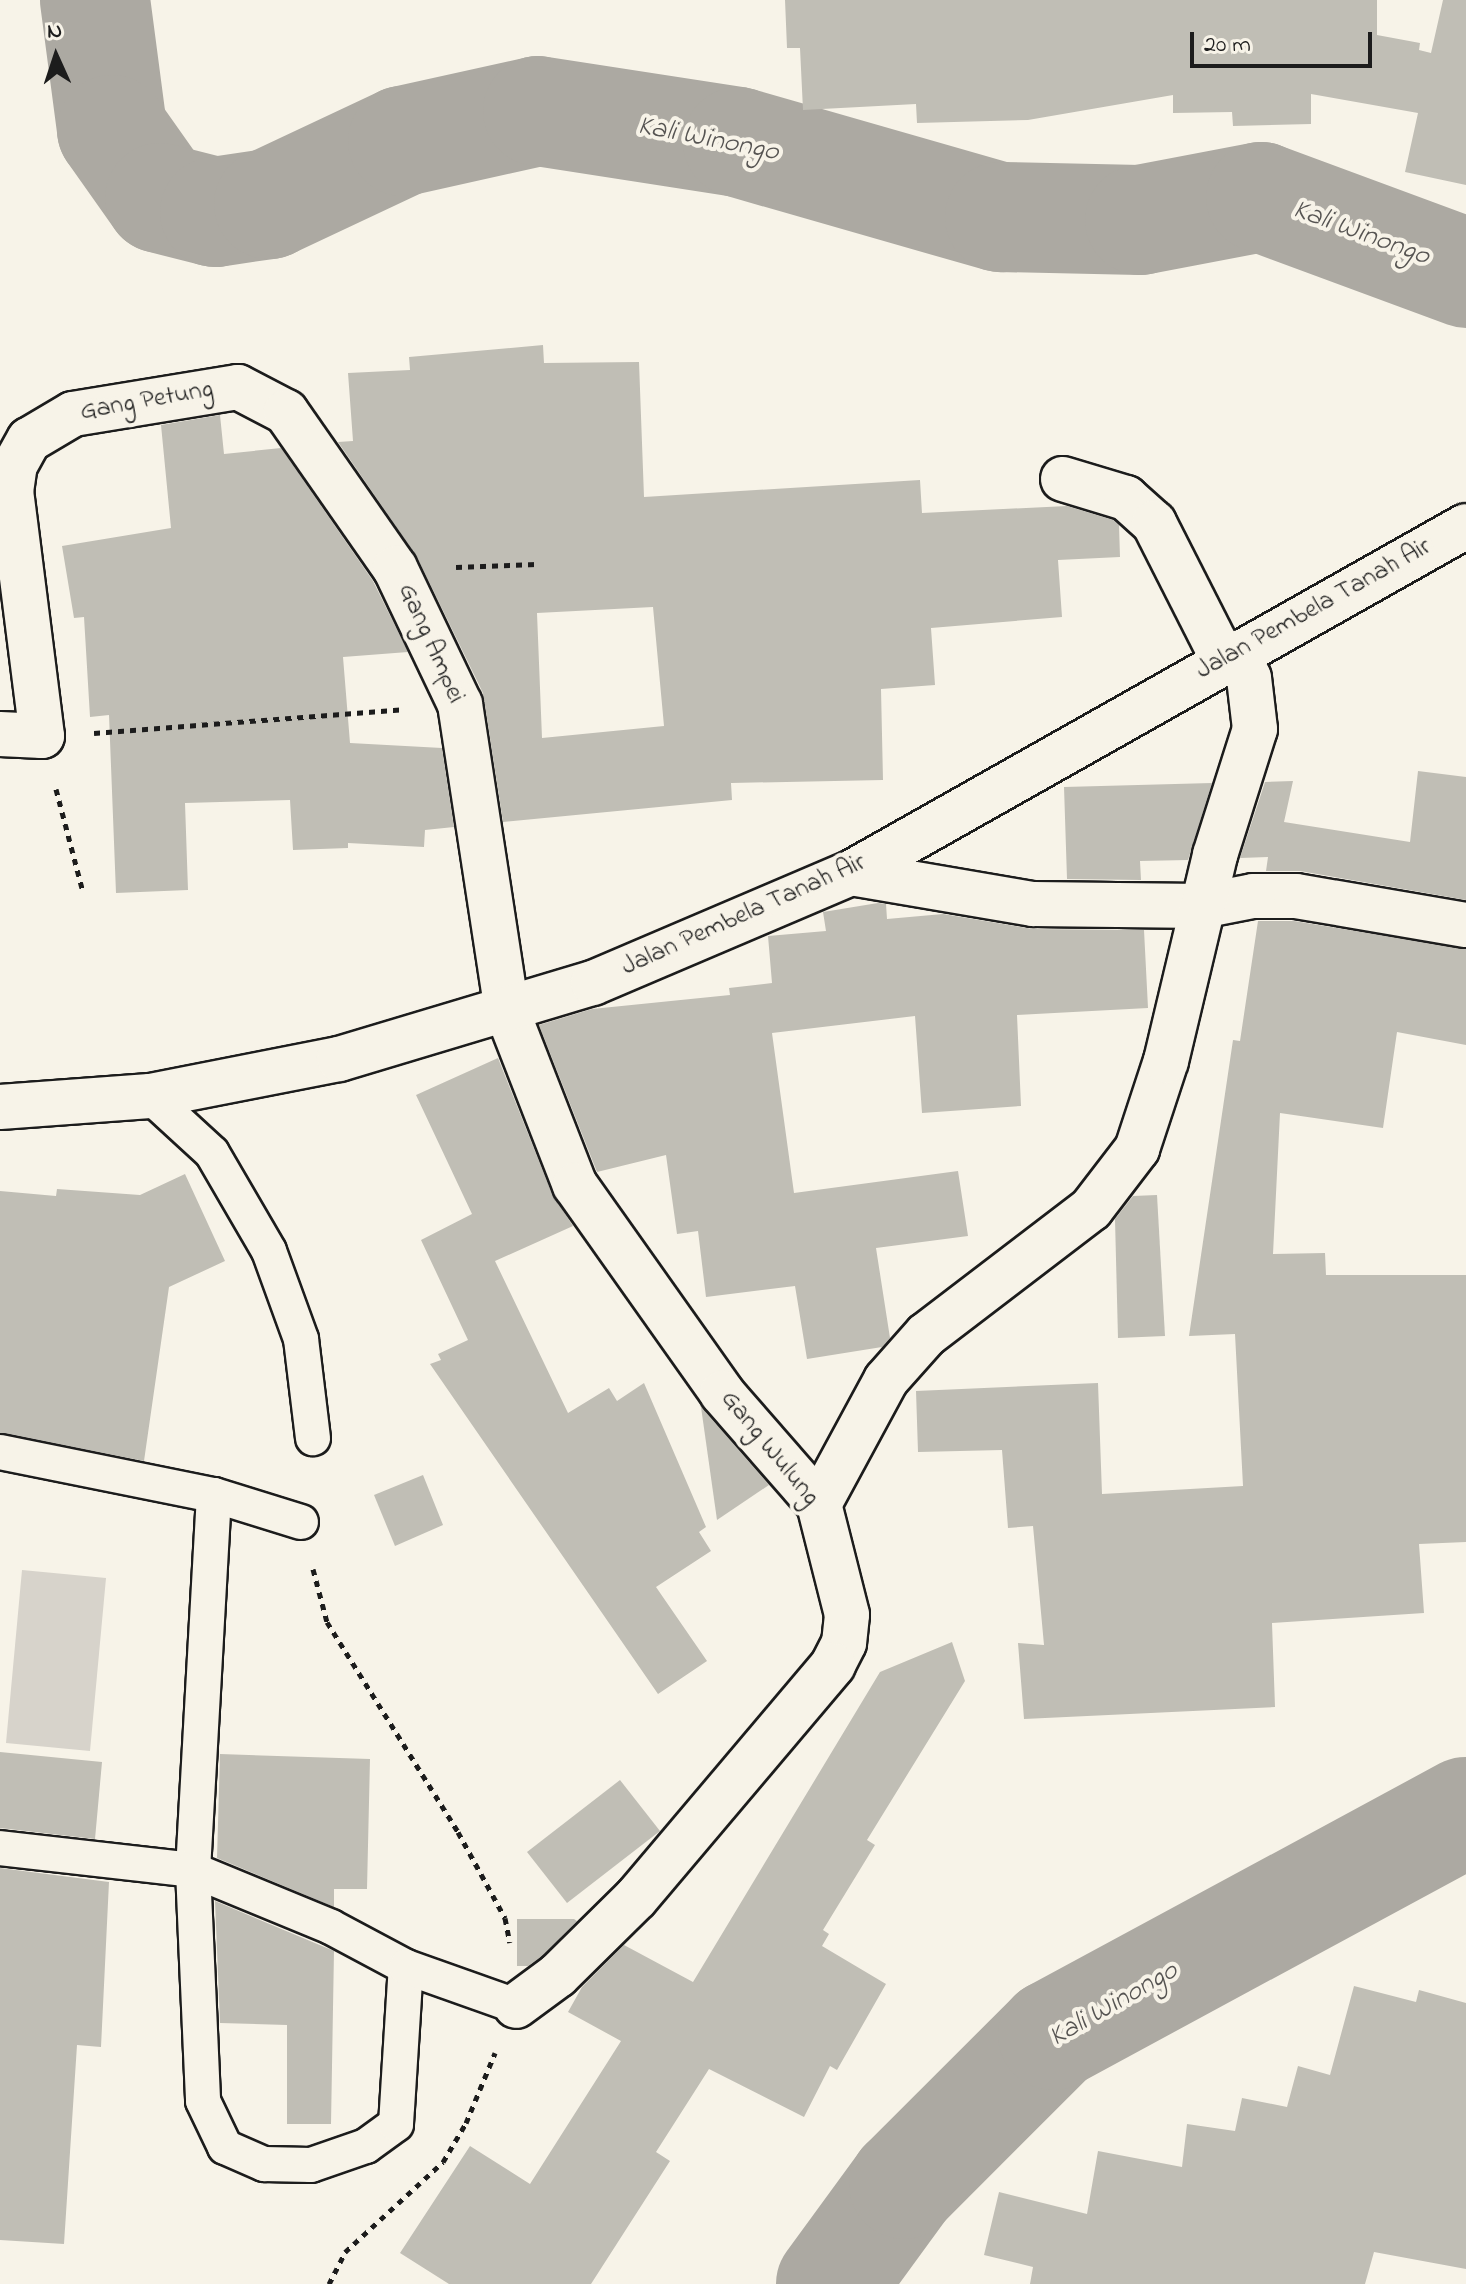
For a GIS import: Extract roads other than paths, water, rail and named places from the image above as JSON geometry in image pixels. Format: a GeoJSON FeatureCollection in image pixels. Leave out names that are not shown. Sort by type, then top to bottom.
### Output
{"type":"FeatureCollection","features":[{"type":"Feature","properties":{"kind":"street","name":"Gang Ampei"},"geometry":{"type":"LineString","coordinates":[[238,387],[256,392],[286,412],[395,568],[460,704],[507,1011]]}},
{"type":"Feature","properties":{"kind":"street","name":"Gang Petung"},"geometry":{"type":"LineString","coordinates":[[21,735],[11,492],[19,456],[29,440],[73,414],[238,387]]}},
{"type":"Feature","properties":{"kind":"street"},"geometry":{"type":"LineString","coordinates":[[819,1504],[886,1380],[926,1335],[1091,1209],[1137,1149],[1166,1061],[1202,906],[1255,729],[1249,678],[1230,656],[1154,523],[1126,498],[1063,479]]}},
{"type":"Feature","properties":{"kind":"street","name":"Jalan Pembela Tanah Air"},"geometry":{"type":"LineString","coordinates":[[0,1107],[150,1096],[339,1059],[593,983],[851,873],[1230,656],[1318,611],[1466,526]]}},
{"type":"Feature","properties":{"kind":"street"},"geometry":{"type":"LineString","coordinates":[[851,873],[1033,904],[1202,906],[1253,896],[1296,896],[1466,925]]}},
{"type":"Feature","properties":{"kind":"street","name":"Gang Wulung"},"geometry":{"type":"LineString","coordinates":[[507,1011],[575,1185],[722,1393],[819,1504],[847,1615],[844,1643],[833,1665],[636,1898],[558,1975],[516,2006]]}},
{"type":"Feature","properties":{"kind":"lane"},"geometry":{"type":"LineString","coordinates":[[150,1096],[212,1153],[269,1251],[301,1339],[313,1438]]}},
{"type":"Feature","properties":{"kind":"lane"},"geometry":{"type":"LineString","coordinates":[[0,1452],[214,1495],[301,1522]]}},
{"type":"Feature","properties":{"kind":"lane"},"geometry":{"type":"LineString","coordinates":[[214,1495],[193,1870],[203,2101],[225,2147],[264,2164],[311,2165],[366,2146],[396,2124],[406,1967]]}},
{"type":"Feature","properties":{"kind":"lane"},"geometry":{"type":"LineString","coordinates":[[0,1848],[193,1870],[331,1927],[406,1967],[516,2006]]}},
{"type":"Feature","properties":{"kind":"waterway","name":"Kali Winongo"},"geometry":{"type":"LineString","coordinates":[[95,0],[112,130],[160,198],[215,212],[269,204],[403,141],[538,111],[738,142],[1000,217],[1140,220],[1261,197],[1466,273]]}},
{"type":"Feature","properties":{"kind":"waterway","name":"Kali Winongo"},"geometry":{"type":"LineString","coordinates":[[831,2284],[904,2184],[1053,2035],[1466,1812]]}}]}
